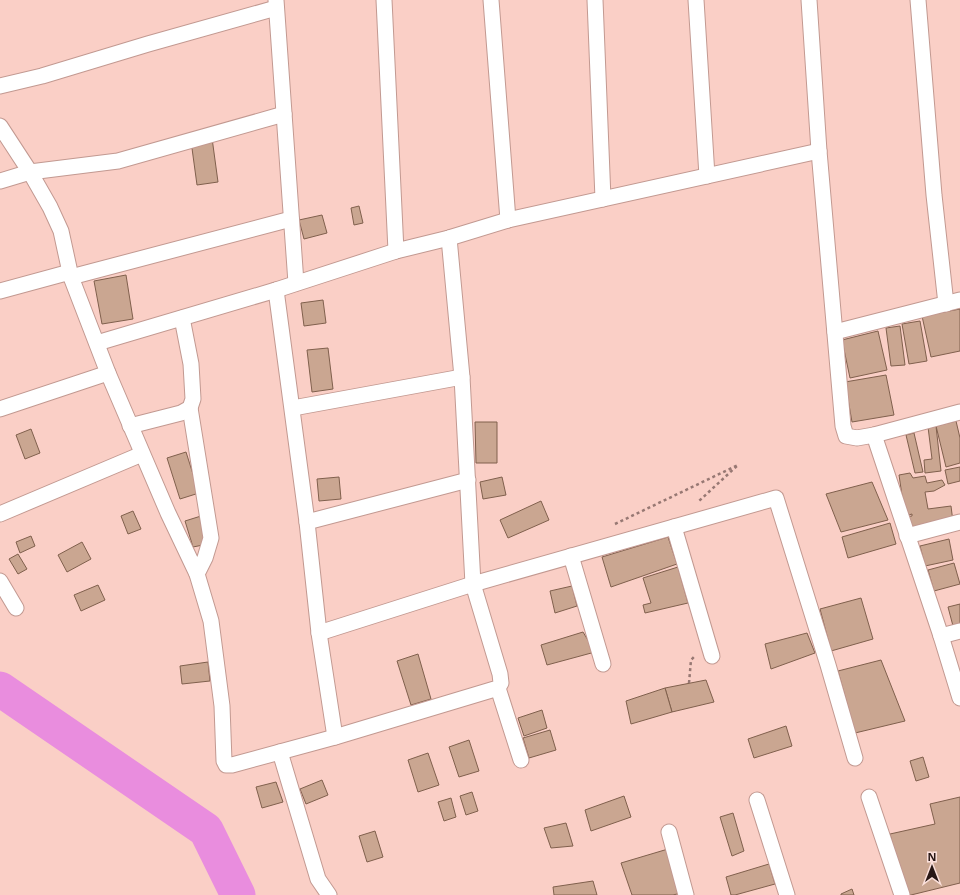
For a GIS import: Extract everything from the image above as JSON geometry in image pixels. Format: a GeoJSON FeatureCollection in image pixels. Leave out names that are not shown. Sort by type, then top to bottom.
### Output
{"type":"FeatureCollection","features":[{"type":"Feature","properties":{"kind":"street"},"geometry":{"type":"LineString","coordinates":[[384,0],[396,251]]}},
{"type":"Feature","properties":{"kind":"street"},"geometry":{"type":"LineString","coordinates":[[491,0],[508,220]]}},
{"type":"Feature","properties":{"kind":"street"},"geometry":{"type":"LineString","coordinates":[[595,0],[603,199]]}},
{"type":"Feature","properties":{"kind":"street"},"geometry":{"type":"LineString","coordinates":[[696,0],[707,176]]}},
{"type":"Feature","properties":{"kind":"street"},"geometry":{"type":"LineString","coordinates":[[809,0],[819,151],[843,426],[846,436],[857,438],[874,435],[960,412]]}},
{"type":"Feature","properties":{"kind":"street"},"geometry":{"type":"LineString","coordinates":[[835,332],[953,302],[934,195],[918,0]]}},
{"type":"Feature","properties":{"kind":"street"},"geometry":{"type":"LineString","coordinates":[[0,86],[42,76],[276,4],[296,283]]}},
{"type":"Feature","properties":{"kind":"street"},"geometry":{"type":"LineString","coordinates":[[0,181],[30,172],[118,161],[284,114]]}},
{"type":"Feature","properties":{"kind":"street"},"geometry":{"type":"LineString","coordinates":[[0,126],[30,172],[50,207],[61,231],[70,274],[108,373],[142,454],[197,574],[211,621],[222,706],[224,761],[226,765],[232,765],[335,737],[498,688],[501,683],[500,674],[473,584],[462,377],[449,238]]}},
{"type":"Feature","properties":{"kind":"street"},"geometry":{"type":"LineString","coordinates":[[97,342],[276,290],[396,251],[449,238],[508,220],[819,151]]}},
{"type":"Feature","properties":{"kind":"street"},"geometry":{"type":"LineString","coordinates":[[0,291],[291,218]]}},
{"type":"Feature","properties":{"kind":"street"},"geometry":{"type":"LineString","coordinates":[[276,290],[308,522],[319,633],[335,737]]}},
{"type":"Feature","properties":{"kind":"street"},"geometry":{"type":"LineString","coordinates":[[182,318],[191,364],[193,399],[190,408],[211,538],[205,558],[197,574]]}},
{"type":"Feature","properties":{"kind":"street"},"geometry":{"type":"LineString","coordinates":[[0,409],[108,373]]}},
{"type":"Feature","properties":{"kind":"street"},"geometry":{"type":"LineString","coordinates":[[293,408],[462,377]]}},
{"type":"Feature","properties":{"kind":"street"},"geometry":{"type":"LineString","coordinates":[[130,426],[181,412],[190,408]]}},
{"type":"Feature","properties":{"kind":"street"},"geometry":{"type":"LineString","coordinates":[[874,435],[941,636],[960,698]]}},
{"type":"Feature","properties":{"kind":"street"},"geometry":{"type":"LineString","coordinates":[[0,514],[142,454]]}},
{"type":"Feature","properties":{"kind":"street"},"geometry":{"type":"LineString","coordinates":[[308,522],[468,480]]}},
{"type":"Feature","properties":{"kind":"street"},"geometry":{"type":"LineString","coordinates":[[319,633],[473,584],[776,498],[828,665],[855,758]]}},
{"type":"Feature","properties":{"kind":"street"},"geometry":{"type":"LineString","coordinates":[[907,536],[960,522]]}},
{"type":"Feature","properties":{"kind":"street"},"geometry":{"type":"LineString","coordinates":[[674,527],[712,656]]}},
{"type":"Feature","properties":{"kind":"street"},"geometry":{"type":"LineString","coordinates":[[571,556],[604,664]]}},
{"type":"Feature","properties":{"kind":"street"},"geometry":{"type":"LineString","coordinates":[[0,581],[16,608]]}},
{"type":"Feature","properties":{"kind":"street"},"geometry":{"type":"LineString","coordinates":[[941,636],[960,631]]}},
{"type":"Feature","properties":{"kind":"street"},"geometry":{"type":"LineString","coordinates":[[498,688],[521,760]]}},
{"type":"Feature","properties":{"kind":"street"},"geometry":{"type":"LineString","coordinates":[[280,752],[318,880],[329,895]]}},
{"type":"Feature","properties":{"kind":"street"},"geometry":{"type":"LineString","coordinates":[[869,797],[902,895]]}},
{"type":"Feature","properties":{"kind":"street"},"geometry":{"type":"LineString","coordinates":[[757,800],[787,895]]}},
{"type":"Feature","properties":{"kind":"street"},"geometry":{"type":"LineString","coordinates":[[669,832],[686,895]]}},
{"type":"Feature","properties":{"kind":"path"},"geometry":{"type":"LineString","coordinates":[[612,526],[738,465],[699,501]]}},
{"type":"Feature","properties":{"kind":"path"},"geometry":{"type":"LineString","coordinates":[[689,683],[691,660],[696,656]]}},
{"type":"Feature","properties":{"kind":"building"},"geometry":{"type":"Polygon","coordinates":[[[212,138],[218,182],[197,185],[191,141],[212,138]]]}},
{"type":"Feature","properties":{"kind":"building"},"geometry":{"type":"Polygon","coordinates":[[[359,206],[363,223],[354,225],[351,208],[359,206]]]}},
{"type":"Feature","properties":{"kind":"building"},"geometry":{"type":"Polygon","coordinates":[[[322,215],[327,233],[304,239],[299,220],[322,215]]]}},
{"type":"Feature","properties":{"kind":"building"},"geometry":{"type":"Polygon","coordinates":[[[126,275],[133,319],[102,324],[94,281],[126,275]]]}},
{"type":"Feature","properties":{"kind":"building"},"geometry":{"type":"Polygon","coordinates":[[[323,300],[326,323],[304,326],[301,303],[323,300]]]}},
{"type":"Feature","properties":{"kind":"building"},"geometry":{"type":"Polygon","coordinates":[[[960,309],[960,351],[931,357],[922,316],[960,309]]]}},
{"type":"Feature","properties":{"kind":"building"},"geometry":{"type":"Polygon","coordinates":[[[920,321],[927,361],[909,364],[902,324],[920,321]]]}},
{"type":"Feature","properties":{"kind":"building"},"geometry":{"type":"Polygon","coordinates":[[[900,326],[905,365],[891,366],[886,328],[900,326]]]}},
{"type":"Feature","properties":{"kind":"building"},"geometry":{"type":"Polygon","coordinates":[[[878,331],[887,370],[850,378],[842,340],[878,331]]]}},
{"type":"Feature","properties":{"kind":"building"},"geometry":{"type":"Polygon","coordinates":[[[328,348],[333,389],[312,392],[307,350],[328,348]]]}},
{"type":"Feature","properties":{"kind":"building"},"geometry":{"type":"Polygon","coordinates":[[[886,375],[894,415],[852,422],[845,382],[886,375]]]}},
{"type":"Feature","properties":{"kind":"building"},"geometry":{"type":"Polygon","coordinates":[[[956,421],[960,438],[960,463],[946,467],[936,426],[956,421]]]}},
{"type":"Feature","properties":{"kind":"building"},"geometry":{"type":"Polygon","coordinates":[[[475,422],[497,422],[497,463],[476,463],[475,422]]]}},
{"type":"Feature","properties":{"kind":"building"},"geometry":{"type":"Polygon","coordinates":[[[936,426],[941,471],[925,473],[924,460],[932,459],[928,427],[936,426]]]}},
{"type":"Feature","properties":{"kind":"building"},"geometry":{"type":"Polygon","coordinates":[[[31,429],[40,453],[25,459],[16,435],[31,429]]]}},
{"type":"Feature","properties":{"kind":"building"},"geometry":{"type":"Polygon","coordinates":[[[914,433],[923,472],[915,473],[906,435],[914,433]]]}},
{"type":"Feature","properties":{"kind":"building"},"geometry":{"type":"Polygon","coordinates":[[[186,452],[199,493],[180,499],[167,458],[186,452]]]}},
{"type":"Feature","properties":{"kind":"building"},"geometry":{"type":"Polygon","coordinates":[[[960,467],[960,481],[948,484],[945,470],[960,467]]]}},
{"type":"Feature","properties":{"kind":"building"},"geometry":{"type":"Polygon","coordinates":[[[910,473],[913,478],[925,476],[927,483],[942,480],[945,485],[934,491],[925,492],[928,509],[951,506],[953,522],[906,530],[904,517],[912,516],[912,514],[905,516],[899,475],[910,473]]]}},
{"type":"Feature","properties":{"kind":"building"},"geometry":{"type":"Polygon","coordinates":[[[339,477],[341,499],[319,501],[317,479],[339,477]]]}},
{"type":"Feature","properties":{"kind":"building"},"geometry":{"type":"Polygon","coordinates":[[[502,477],[506,495],[483,499],[480,482],[502,477]]]}},
{"type":"Feature","properties":{"kind":"building"},"geometry":{"type":"Polygon","coordinates":[[[872,482],[888,520],[841,532],[826,494],[872,482]]]}},
{"type":"Feature","properties":{"kind":"building"},"geometry":{"type":"Polygon","coordinates":[[[541,501],[549,520],[508,538],[500,520],[541,501]]]}},
{"type":"Feature","properties":{"kind":"building"},"geometry":{"type":"Polygon","coordinates":[[[133,511],[141,529],[128,534],[121,516],[133,511]]]}},
{"type":"Feature","properties":{"kind":"building"},"geometry":{"type":"Polygon","coordinates":[[[201,516],[208,544],[193,547],[185,521],[201,516]]]}},
{"type":"Feature","properties":{"kind":"building"},"geometry":{"type":"Polygon","coordinates":[[[890,523],[896,544],[848,558],[842,537],[890,523]]]}},
{"type":"Feature","properties":{"kind":"building"},"geometry":{"type":"Polygon","coordinates":[[[31,536],[35,546],[20,553],[16,542],[31,536]]]}},
{"type":"Feature","properties":{"kind":"building"},"geometry":{"type":"Polygon","coordinates":[[[668,537],[677,564],[611,587],[602,557],[668,537]]]}},
{"type":"Feature","properties":{"kind":"building"},"geometry":{"type":"Polygon","coordinates":[[[949,539],[953,560],[925,566],[920,546],[949,539]]]}},
{"type":"Feature","properties":{"kind":"building"},"geometry":{"type":"Polygon","coordinates":[[[82,542],[91,559],[67,572],[58,555],[82,542]]]}},
{"type":"Feature","properties":{"kind":"building"},"geometry":{"type":"Polygon","coordinates":[[[18,554],[27,569],[18,574],[9,559],[18,554]]]}},
{"type":"Feature","properties":{"kind":"building"},"geometry":{"type":"Polygon","coordinates":[[[954,563],[960,584],[934,591],[928,570],[954,563]]]}},
{"type":"Feature","properties":{"kind":"building"},"geometry":{"type":"Polygon","coordinates":[[[678,567],[688,603],[645,613],[643,605],[651,603],[643,578],[678,567]]]}},
{"type":"Feature","properties":{"kind":"building"},"geometry":{"type":"Polygon","coordinates":[[[98,585],[105,600],[81,611],[74,595],[98,585]]]}},
{"type":"Feature","properties":{"kind":"building"},"geometry":{"type":"Polygon","coordinates":[[[572,586],[577,606],[555,613],[550,591],[572,586]]]}},
{"type":"Feature","properties":{"kind":"building"},"geometry":{"type":"Polygon","coordinates":[[[861,598],[873,639],[831,651],[820,609],[861,598]]]}},
{"type":"Feature","properties":{"kind":"building"},"geometry":{"type":"Polygon","coordinates":[[[960,604],[960,624],[953,626],[948,607],[960,604]]]}},
{"type":"Feature","properties":{"kind":"building"},"geometry":{"type":"Polygon","coordinates":[[[583,632],[595,652],[547,665],[541,645],[583,632]]]}},
{"type":"Feature","properties":{"kind":"building"},"geometry":{"type":"Polygon","coordinates":[[[807,633],[815,653],[771,669],[765,644],[807,633]]]}},
{"type":"Feature","properties":{"kind":"building"},"geometry":{"type":"Polygon","coordinates":[[[418,654],[431,699],[411,705],[397,661],[418,654]]]}},
{"type":"Feature","properties":{"kind":"building"},"geometry":{"type":"Polygon","coordinates":[[[881,660],[905,721],[855,733],[838,671],[881,660]]]}},
{"type":"Feature","properties":{"kind":"building"},"geometry":{"type":"Polygon","coordinates":[[[208,662],[210,681],[182,684],[180,666],[208,662]]]}},
{"type":"Feature","properties":{"kind":"building"},"geometry":{"type":"Polygon","coordinates":[[[706,680],[714,702],[672,712],[665,688],[706,680]]]}},
{"type":"Feature","properties":{"kind":"building"},"geometry":{"type":"Polygon","coordinates":[[[665,688],[672,712],[631,724],[626,701],[665,688]]]}},
{"type":"Feature","properties":{"kind":"building"},"geometry":{"type":"Polygon","coordinates":[[[542,710],[547,728],[524,736],[518,718],[542,710]]]}},
{"type":"Feature","properties":{"kind":"building"},"geometry":{"type":"Polygon","coordinates":[[[786,726],[792,746],[754,758],[748,739],[786,726]]]}},
{"type":"Feature","properties":{"kind":"building"},"geometry":{"type":"Polygon","coordinates":[[[550,730],[556,750],[529,758],[523,738],[550,730]]]}},
{"type":"Feature","properties":{"kind":"building"},"geometry":{"type":"Polygon","coordinates":[[[469,740],[479,771],[459,777],[449,747],[469,740]]]}},
{"type":"Feature","properties":{"kind":"building"},"geometry":{"type":"Polygon","coordinates":[[[428,753],[439,785],[418,792],[408,760],[428,753]]]}},
{"type":"Feature","properties":{"kind":"building"},"geometry":{"type":"Polygon","coordinates":[[[923,757],[929,777],[916,781],[910,761],[923,757]]]}},
{"type":"Feature","properties":{"kind":"building"},"geometry":{"type":"Polygon","coordinates":[[[322,780],[328,795],[306,804],[300,789],[322,780]]]}},
{"type":"Feature","properties":{"kind":"building"},"geometry":{"type":"Polygon","coordinates":[[[276,782],[283,802],[262,808],[256,787],[276,782]]]}},
{"type":"Feature","properties":{"kind":"building"},"geometry":{"type":"Polygon","coordinates":[[[472,792],[478,811],[466,815],[460,796],[472,792]]]}},
{"type":"Feature","properties":{"kind":"building"},"geometry":{"type":"Polygon","coordinates":[[[624,796],[631,817],[591,831],[585,810],[624,796]]]}},
{"type":"Feature","properties":{"kind":"building"},"geometry":{"type":"Polygon","coordinates":[[[960,797],[960,883],[911,895],[905,895],[890,834],[935,824],[930,804],[960,797]]]}},
{"type":"Feature","properties":{"kind":"building"},"geometry":{"type":"Polygon","coordinates":[[[451,798],[456,817],[444,821],[438,802],[451,798]]]}},
{"type":"Feature","properties":{"kind":"building"},"geometry":{"type":"Polygon","coordinates":[[[733,813],[744,851],[732,856],[720,817],[733,813]]]}},
{"type":"Feature","properties":{"kind":"building"},"geometry":{"type":"Polygon","coordinates":[[[566,823],[573,846],[551,848],[544,828],[566,823]]]}},
{"type":"Feature","properties":{"kind":"building"},"geometry":{"type":"Polygon","coordinates":[[[375,831],[383,857],[367,862],[359,836],[375,831]]]}},
{"type":"Feature","properties":{"kind":"building"},"geometry":{"type":"Polygon","coordinates":[[[668,849],[681,893],[673,895],[632,895],[621,863],[668,849]]]}},
{"type":"Feature","properties":{"kind":"building"},"geometry":{"type":"Polygon","coordinates":[[[769,864],[775,884],[731,895],[726,877],[769,864]]]}},
{"type":"Feature","properties":{"kind":"building"},"geometry":{"type":"Polygon","coordinates":[[[593,881],[597,895],[554,895],[553,887],[593,881]]]}},
{"type":"Feature","properties":{"kind":"building"},"geometry":{"type":"Polygon","coordinates":[[[852,889],[854,895],[841,895],[841,894],[852,889]]]}},
{"type":"Feature","properties":{"kind":"waterway"},"geometry":{"type":"LineString","coordinates":[[0,689],[206,830],[238,895]]}}]}
